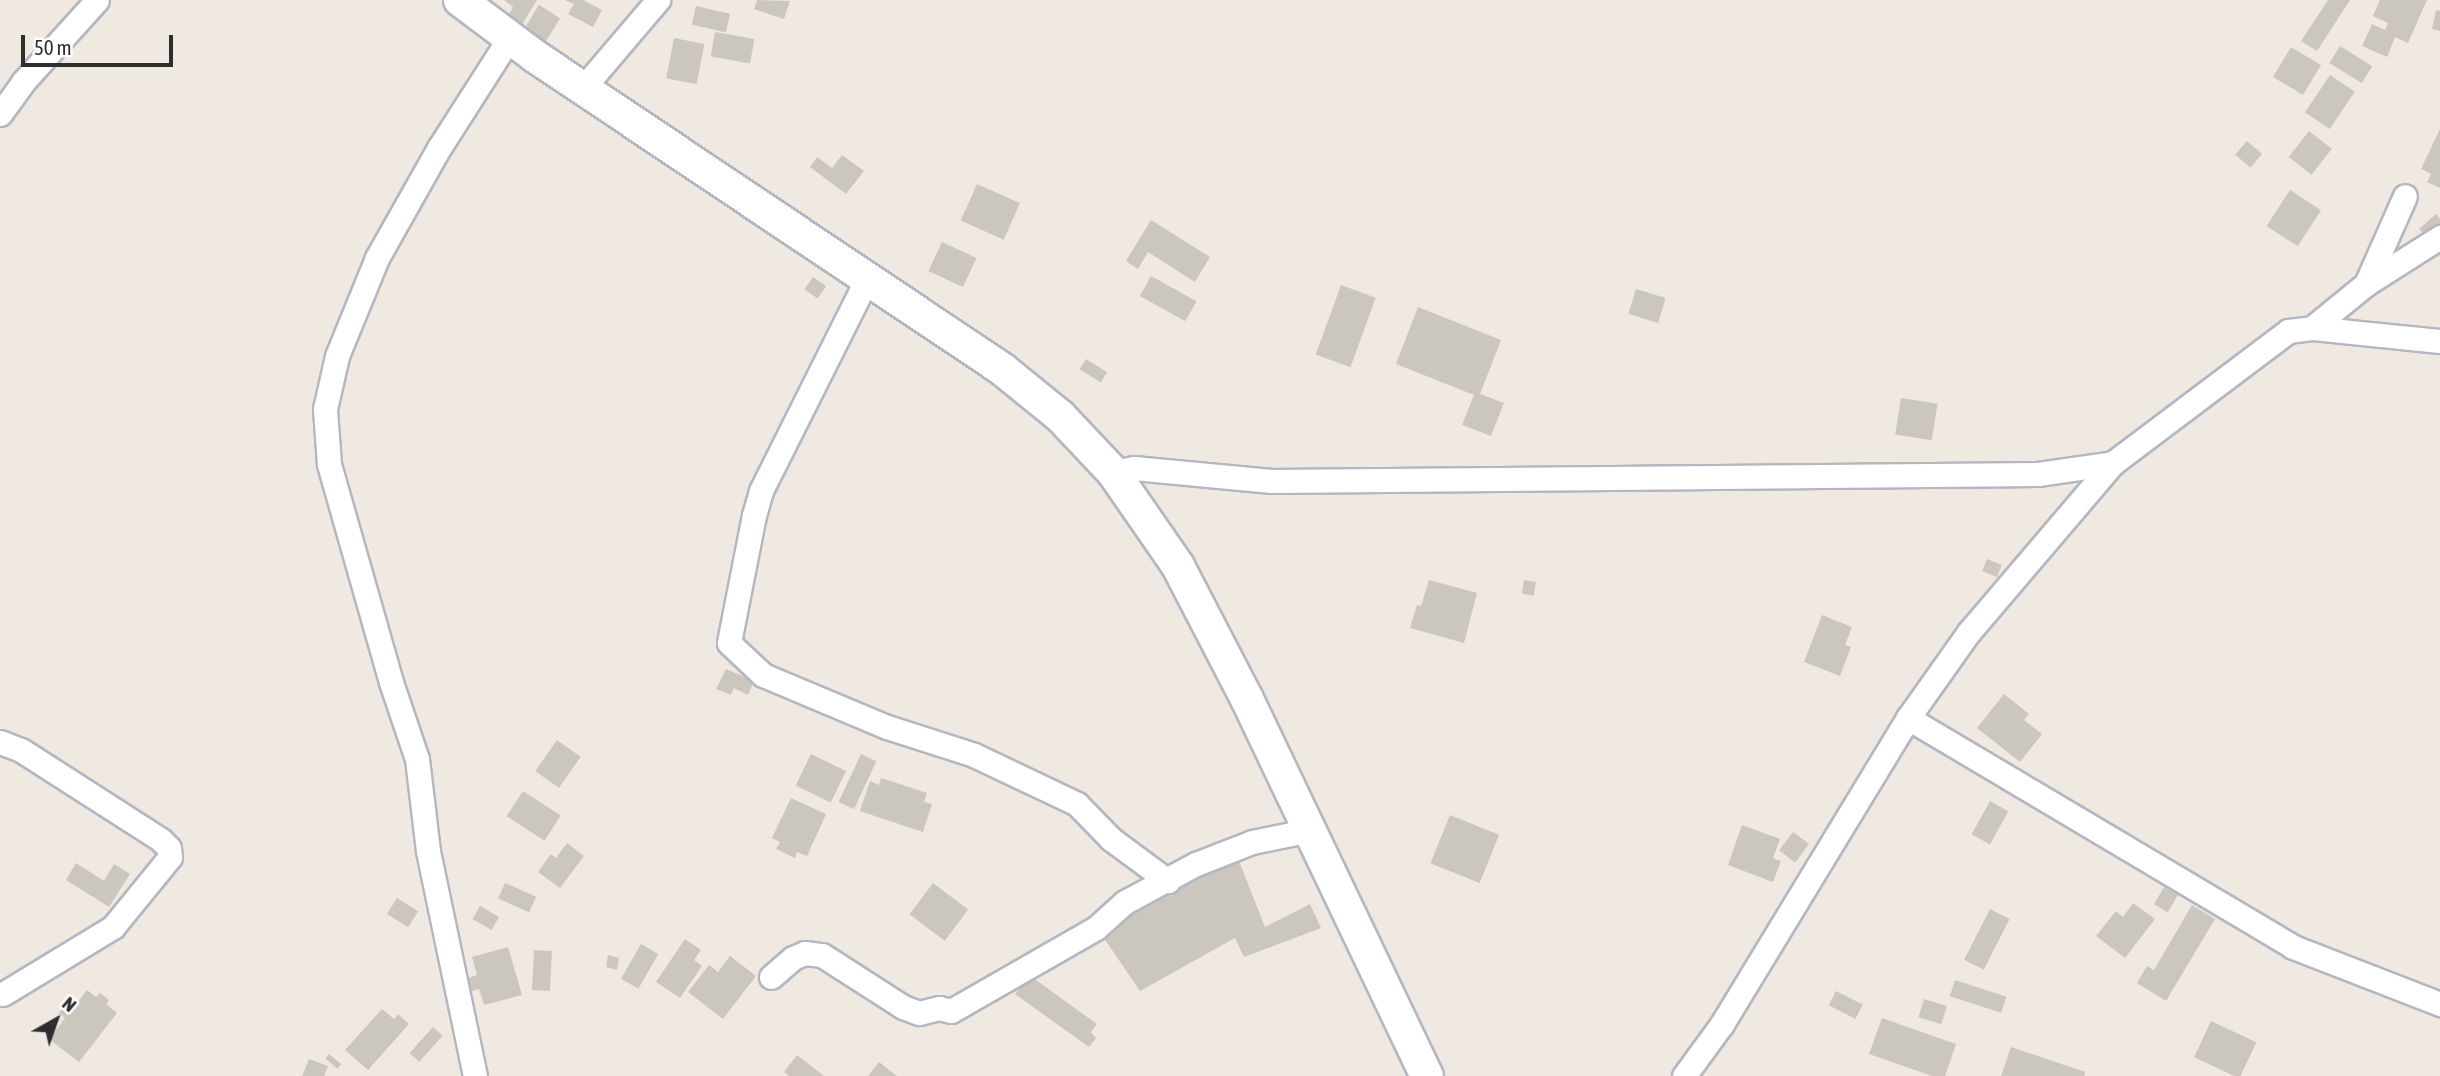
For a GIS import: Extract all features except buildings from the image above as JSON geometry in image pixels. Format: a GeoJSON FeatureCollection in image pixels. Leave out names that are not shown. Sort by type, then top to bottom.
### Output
{"type":"FeatureCollection","features":[{"type":"Feature","properties":{"kind":"street"},"geometry":{"type":"LineString","coordinates":[[0,114],[49,52],[97,0]]}},
{"type":"Feature","properties":{"kind":"street"},"geometry":{"type":"LineString","coordinates":[[460,0],[583,88],[1002,369],[1060,416],[1113,472],[1178,566],[1311,830],[1427,1076]]}},
{"type":"Feature","properties":{"kind":"street"},"geometry":{"type":"LineString","coordinates":[[583,88],[658,0]]}},
{"type":"Feature","properties":{"kind":"street"},"geometry":{"type":"LineString","coordinates":[[475,1076],[428,851],[417,759],[391,682],[329,464],[325,409],[337,356],[377,258],[405,205],[510,37]]}},
{"type":"Feature","properties":{"kind":"street"},"geometry":{"type":"LineString","coordinates":[[2366,284],[2404,196]]}},
{"type":"Feature","properties":{"kind":"street"},"geometry":{"type":"LineString","coordinates":[[2312,328],[2366,284],[2440,237]]}},
{"type":"Feature","properties":{"kind":"street"},"geometry":{"type":"LineString","coordinates":[[867,279],[761,491],[729,643],[763,675],[887,727],[974,755],[1077,804],[1111,839],[1168,881]]}},
{"type":"Feature","properties":{"kind":"street"},"geometry":{"type":"LineString","coordinates":[[1684,1076],[1722,1024],[1908,718],[1969,632],[2113,463],[2288,331],[2312,328],[2440,341]]}},
{"type":"Feature","properties":{"kind":"street"},"geometry":{"type":"LineString","coordinates":[[1113,472],[1134,468],[1271,481],[2024,475],[2113,463]]}},
{"type":"Feature","properties":{"kind":"street"},"geometry":{"type":"LineString","coordinates":[[1908,718],[2293,947],[2440,1004]]}},
{"type":"Feature","properties":{"kind":"street"},"geometry":{"type":"LineString","coordinates":[[0,741],[21,750],[161,840],[169,848],[170,857],[113,927],[3,994]]}},
{"type":"Feature","properties":{"kind":"street"},"geometry":{"type":"LineString","coordinates":[[771,977],[793,958],[805,953],[822,956],[903,1007],[919,1013],[939,1008],[951,1011],[1096,928],[1125,902],[1196,864],[1252,842],[1311,830]]}}]}
